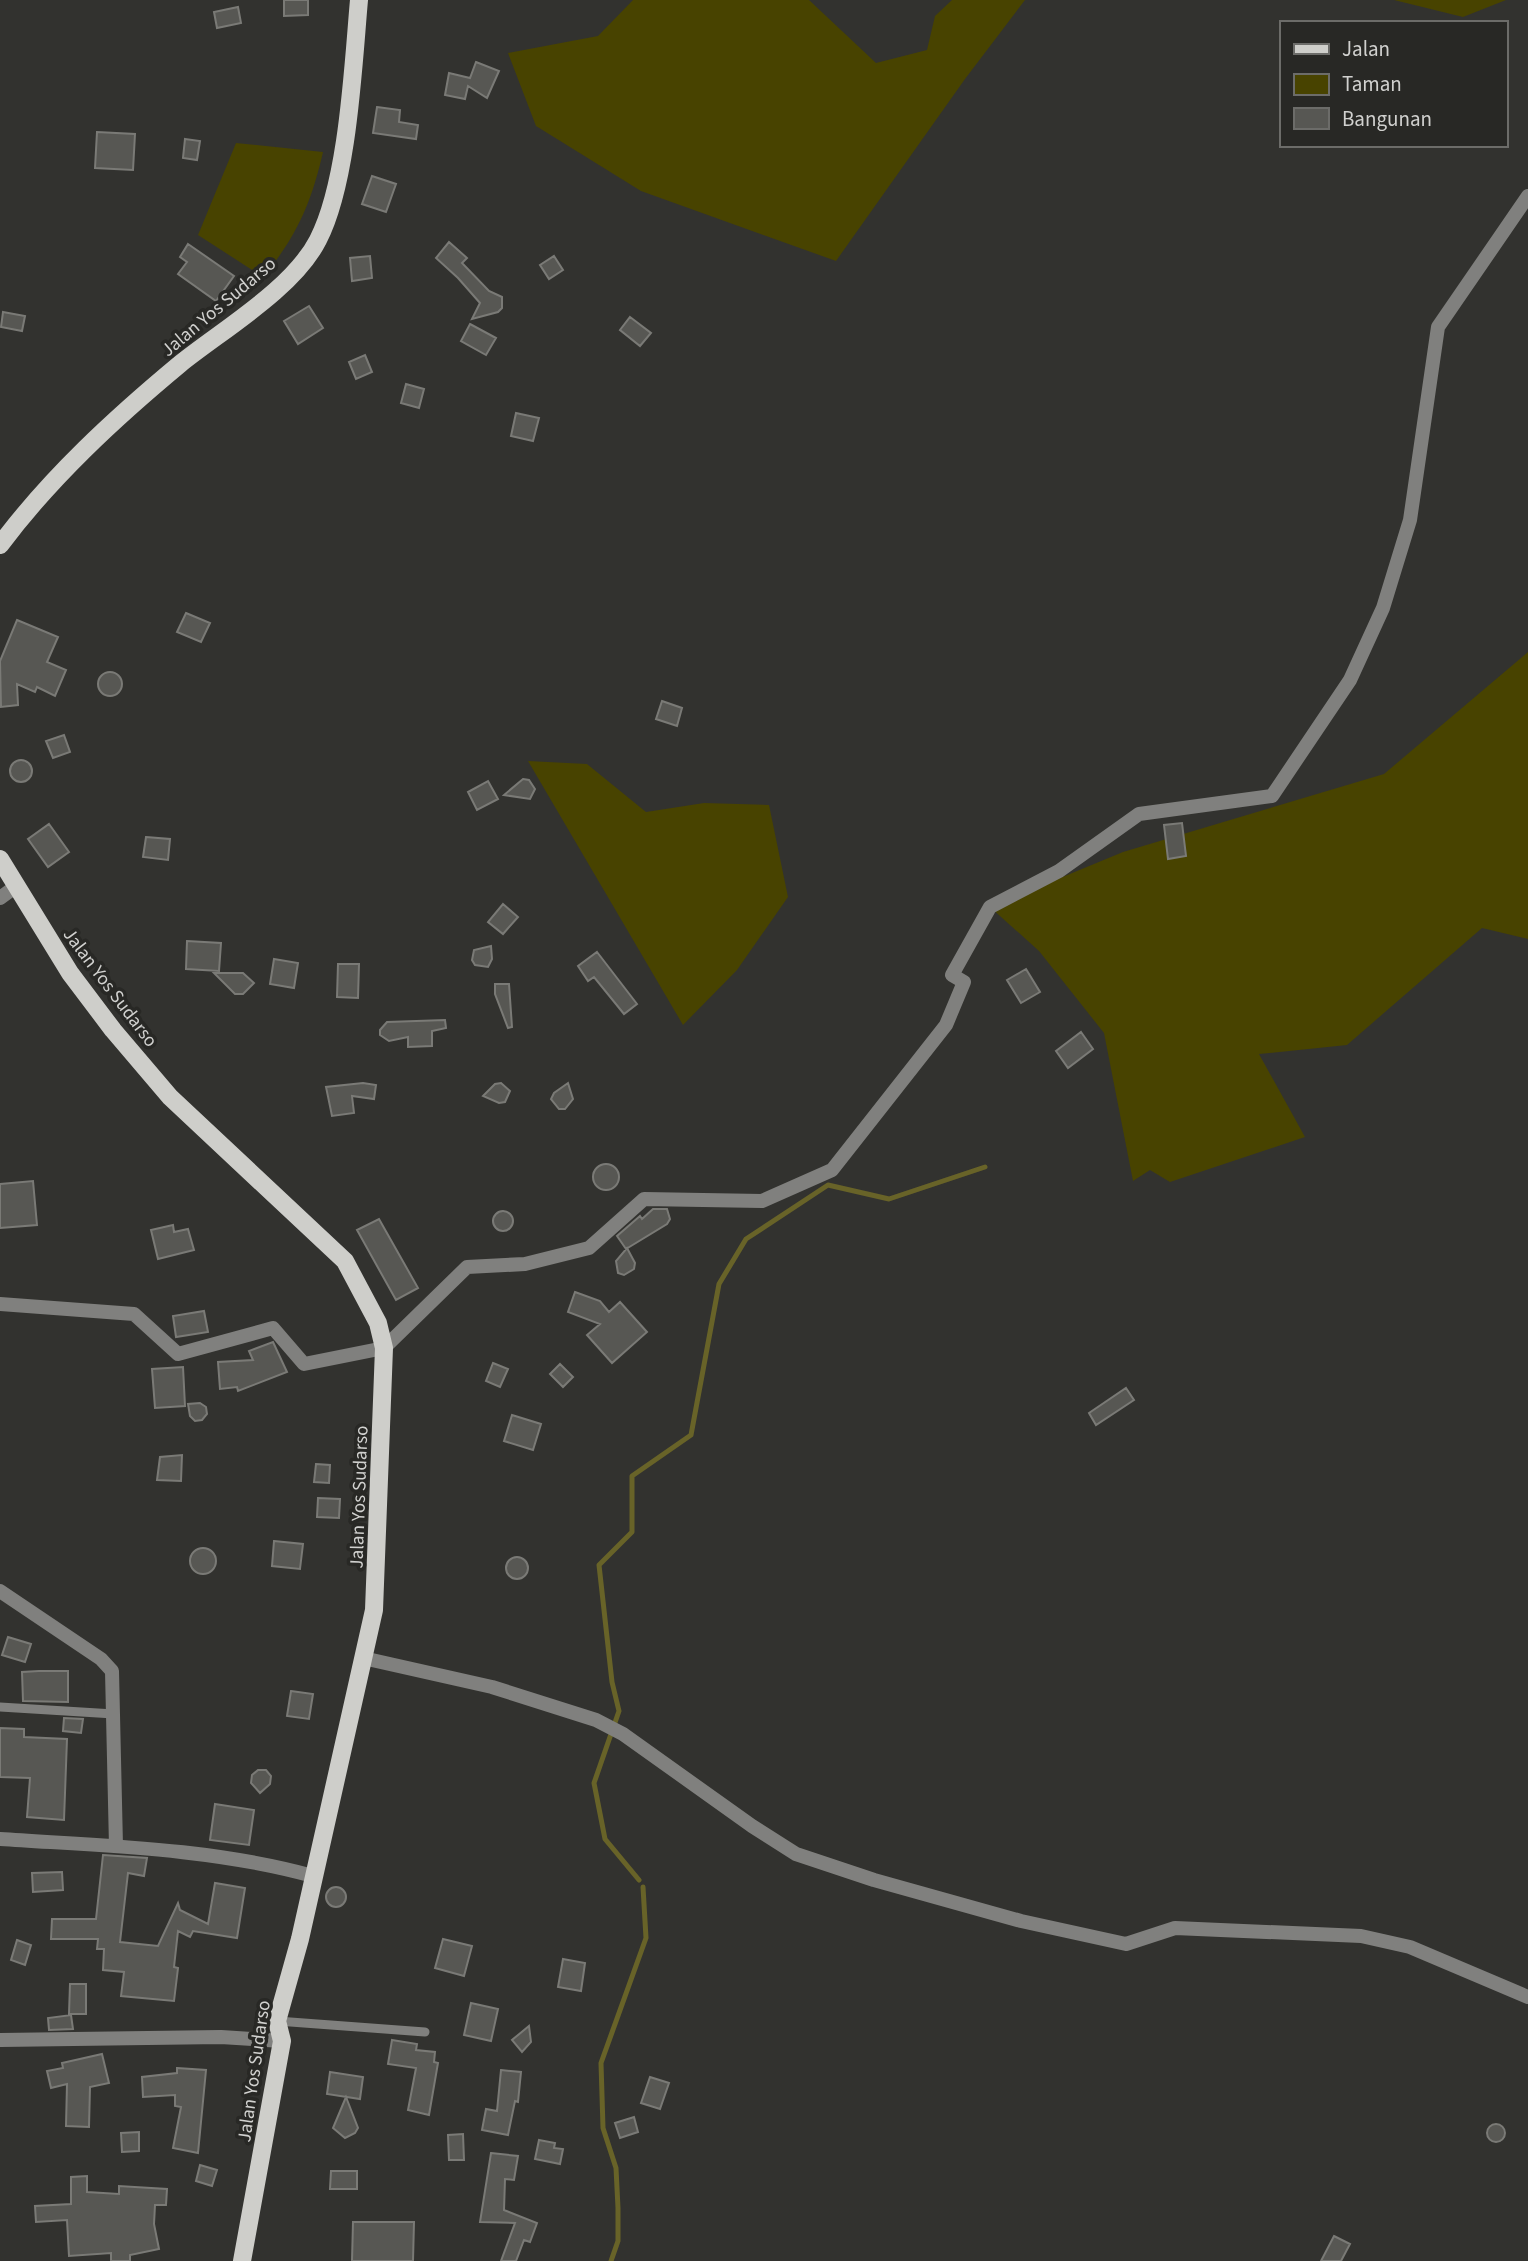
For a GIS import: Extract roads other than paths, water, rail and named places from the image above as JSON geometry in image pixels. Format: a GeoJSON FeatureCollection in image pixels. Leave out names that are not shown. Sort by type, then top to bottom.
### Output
{"type":"FeatureCollection","features":[{"type":"Feature","properties":{"kind":"main road","name":"Jalan Yos Sudarso"},"geometry":{"type":"LineString","coordinates":[[0,545],[40,496],[114,423],[283,282],[317,242],[331,205],[341,150],[359,0]]}},
{"type":"Feature","properties":{"kind":"main road","name":"Jalan Yos Sudarso"},"geometry":{"type":"LineString","coordinates":[[0,859],[77,982],[170,1097],[345,1261],[371,1306],[384,1348],[374,1610],[277,2021],[282,2041],[242,2261]]}},
{"type":"Feature","properties":{"kind":"street"},"geometry":{"type":"LineString","coordinates":[[0,1304],[134,1314],[178,1354],[273,1328],[304,1363],[384,1348],[467,1267],[525,1264],[589,1248],[644,1199],[762,1201],[832,1170],[946,1025],[964,982],[953,975],[990,907],[1059,871],[1139,814],[1272,796],[1350,680],[1383,608],[1410,520],[1438,327],[1528,196]]}},
{"type":"Feature","properties":{"kind":"street"},"geometry":{"type":"LineString","coordinates":[[0,898],[16,887]]}},
{"type":"Feature","properties":{"kind":"street"},"geometry":{"type":"LineString","coordinates":[[0,1591],[108,1664],[112,1671],[116,1846]]}},
{"type":"Feature","properties":{"kind":"street"},"geometry":{"type":"LineString","coordinates":[[363,1658],[492,1687],[608,1726],[624,1734],[752,1826],[796,1854],[874,1880],[1021,1921],[1126,1944],[1175,1928],[1362,1936],[1410,1947],[1528,1997]]}},
{"type":"Feature","properties":{"kind":"street"},"geometry":{"type":"LineString","coordinates":[[0,1839],[116,1846],[250,1861],[313,1876]]}},
{"type":"Feature","properties":{"kind":"street"},"geometry":{"type":"LineString","coordinates":[[0,2040],[221,2038],[282,2041]]}},
{"type":"Feature","properties":{"kind":"lane"},"geometry":{"type":"LineString","coordinates":[[0,1707],[114,1714]]}},
{"type":"Feature","properties":{"kind":"lane"},"geometry":{"type":"LineString","coordinates":[[277,2021],[425,2032]]}},
{"type":"Feature","properties":{"kind":"waterway"},"geometry":{"type":"LineString","coordinates":[[639,1880],[605,1839],[594,1783],[619,1711],[612,1682],[599,1565],[632,1532],[632,1476],[691,1435],[719,1284],[746,1239],[828,1185],[889,1199],[985,1167]]}},
{"type":"Feature","properties":{"kind":"waterway"},"geometry":{"type":"LineString","coordinates":[[611,2261],[618,2241],[616,2168],[603,2128],[601,2063],[646,1938],[643,1887]]}}]}
